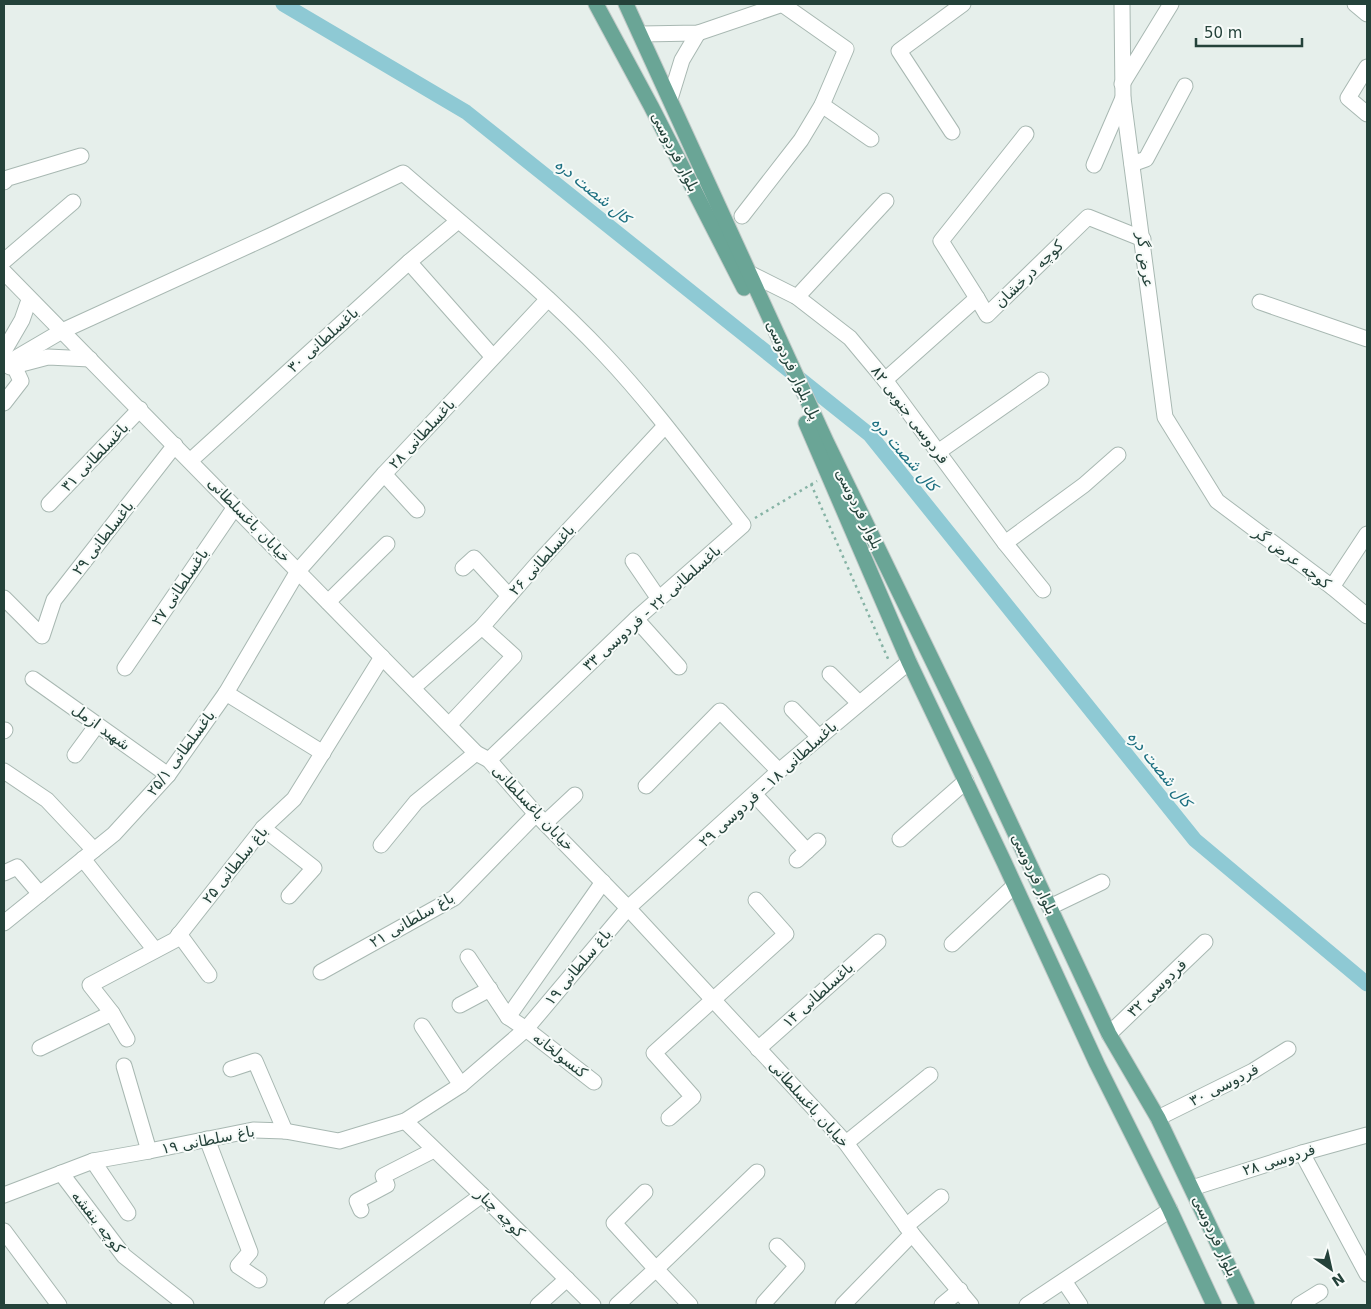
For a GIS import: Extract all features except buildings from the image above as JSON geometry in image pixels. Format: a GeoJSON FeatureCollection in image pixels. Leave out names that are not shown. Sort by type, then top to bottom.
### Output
{"type":"FeatureCollection","features":[{"type":"Feature","properties":{"kind":"main road","name":"بلوار فردوسی"},"geometry":{"type":"LineString","coordinates":[[596,4],[756,301]]}},
{"type":"Feature","properties":{"kind":"main road","name":"بلوار فردوسی"},"geometry":{"type":"LineString","coordinates":[[626,4],[748,272],[756,301]]}},
{"type":"Feature","properties":{"kind":"main road","name":"پل بلوار فردوسی"},"geometry":{"type":"LineString","coordinates":[[756,301],[811,434]]}},
{"type":"Feature","properties":{"kind":"main road","name":"پل بلوار فردوسی"},"geometry":{"type":"LineString","coordinates":[[756,301],[826,441]]}},
{"type":"Feature","properties":{"kind":"main road","name":"بلوار فردوسی"},"geometry":{"type":"LineString","coordinates":[[811,434],[909,662],[1097,1064],[1170,1210],[1214,1305]]}},
{"type":"Feature","properties":{"kind":"main road","name":"بلوار فردوسی"},"geometry":{"type":"LineString","coordinates":[[826,441],[984,767],[1109,1034],[1158,1118],[1247,1305]]}},
{"type":"Feature","properties":{"kind":"main road"},"geometry":{"type":"LineString","coordinates":[[1004,862],[1016,861],[1023,852]]}},
{"type":"Feature","properties":{"kind":"main road"},"geometry":{"type":"LineString","coordinates":[[1021,902],[1030,892],[1037,891],[1047,900]]}},
{"type":"Feature","properties":{"kind":"street"},"geometry":{"type":"LineString","coordinates":[[641,34],[698,34],[782,4],[846,49],[822,104],[801,140],[742,216]]}},
{"type":"Feature","properties":{"kind":"street"},"geometry":{"type":"LineString","coordinates":[[952,132],[899,51],[963,4]]}},
{"type":"Feature","properties":{"kind":"street","name":"عرض گر"},"geometry":{"type":"LineString","coordinates":[[1122,4],[1123,91],[1165,417],[1217,501]]}},
{"type":"Feature","properties":{"kind":"street"},"geometry":{"type":"LineString","coordinates":[[1094,165],[1123,91],[1171,4]]}},
{"type":"Feature","properties":{"kind":"street"},"geometry":{"type":"LineString","coordinates":[[1355,4],[1367,14]]}},
{"type":"Feature","properties":{"kind":"street"},"geometry":{"type":"LineString","coordinates":[[670,99],[682,60],[698,34]]}},
{"type":"Feature","properties":{"kind":"street"},"geometry":{"type":"LineString","coordinates":[[1367,66],[1348,98],[1367,114]]}},
{"type":"Feature","properties":{"kind":"street"},"geometry":{"type":"LineString","coordinates":[[1132,164],[1146,159],[1186,86]]}},
{"type":"Feature","properties":{"kind":"street"},"geometry":{"type":"LineString","coordinates":[[822,104],[871,139]]}},
{"type":"Feature","properties":{"kind":"street"},"geometry":{"type":"LineString","coordinates":[[977,298],[941,240],[1026,134]]}},
{"type":"Feature","properties":{"kind":"street"},"geometry":{"type":"LineString","coordinates":[[4,182],[8,178],[81,156]]}},
{"type":"Feature","properties":{"kind":"street"},"geometry":{"type":"LineString","coordinates":[[7,366],[62,331],[272,235],[403,172],[548,298],[605,356],[665,426],[743,525]]}},
{"type":"Feature","properties":{"kind":"street"},"geometry":{"type":"LineString","coordinates":[[797,297],[886,201]]}},
{"type":"Feature","properties":{"kind":"street"},"geometry":{"type":"LineString","coordinates":[[4,261],[73,202]]}},
{"type":"Feature","properties":{"kind":"street","name":"کوچه درخشان"},"geometry":{"type":"LineString","coordinates":[[886,380],[977,298],[987,315],[1088,217],[1143,239]]}},
{"type":"Feature","properties":{"kind":"street","name":"باغسلطانی ۳۰"},"geometry":{"type":"LineString","coordinates":[[190,461],[409,262],[458,221]]}},
{"type":"Feature","properties":{"kind":"street"},"geometry":{"type":"LineString","coordinates":[[409,262],[493,356]]}},
{"type":"Feature","properties":{"kind":"street","name":"خیابان باغسلطانی"},"geometry":{"type":"LineString","coordinates":[[4,272],[29,300],[140,409],[382,657],[482,756],[628,908],[846,1143],[909,1230],[971,1305]]}},
{"type":"Feature","properties":{"kind":"street","name":"فردوسی جنوبی ۸۲"},"geometry":{"type":"LineString","coordinates":[[748,272],[797,297],[850,338],[886,380],[1005,543],[1043,590]]}},
{"type":"Feature","properties":{"kind":"street","name":"باغسلطانی ۲۸"},"geometry":{"type":"LineString","coordinates":[[298,570],[384,474],[548,298]]}},
{"type":"Feature","properties":{"kind":"street"},"geometry":{"type":"LineString","coordinates":[[4,351],[22,320],[29,300]]}},
{"type":"Feature","properties":{"kind":"street"},"geometry":{"type":"LineString","coordinates":[[1260,302],[1367,339]]}},
{"type":"Feature","properties":{"kind":"street"},"geometry":{"type":"LineString","coordinates":[[7,366],[48,357],[90,360]]}},
{"type":"Feature","properties":{"kind":"street"},"geometry":{"type":"LineString","coordinates":[[4,403],[21,381],[7,366]]}},
{"type":"Feature","properties":{"kind":"street"},"geometry":{"type":"LineString","coordinates":[[938,452],[1041,380]]}},
{"type":"Feature","properties":{"kind":"street","name":"باغسلطانی ۳۱"},"geometry":{"type":"LineString","coordinates":[[49,504],[140,409]]}},
{"type":"Feature","properties":{"kind":"street","name":"باغسلطانی ۲۶"},"geometry":{"type":"LineString","coordinates":[[413,688],[482,626],[665,426]]}},
{"type":"Feature","properties":{"kind":"street","name":"باغسلطانی ۲۹"},"geometry":{"type":"LineString","coordinates":[[4,598],[42,636],[54,600],[175,445]]}},
{"type":"Feature","properties":{"kind":"street"},"geometry":{"type":"LineString","coordinates":[[1005,543],[1084,485],[1118,455]]}},
{"type":"Feature","properties":{"kind":"street"},"geometry":{"type":"LineString","coordinates":[[384,474],[417,510]]}},
{"type":"Feature","properties":{"kind":"street","name":"کوچه عرض گر"},"geometry":{"type":"LineString","coordinates":[[1217,501],[1332,587],[1367,616]]}},
{"type":"Feature","properties":{"kind":"street","name":"باغسلطانی ۲۷"},"geometry":{"type":"LineString","coordinates":[[125,668],[235,506]]}},
{"type":"Feature","properties":{"kind":"street","name":"باغسلطانی ۲۲ - فردوسی ۳۳"},"geometry":{"type":"LineString","coordinates":[[381,845],[416,802],[482,756],[743,525]]}},
{"type":"Feature","properties":{"kind":"street"},"geometry":{"type":"LineString","coordinates":[[1332,587],[1367,534]]}},
{"type":"Feature","properties":{"kind":"street"},"geometry":{"type":"LineString","coordinates":[[328,602],[387,544]]}},
{"type":"Feature","properties":{"kind":"street"},"geometry":{"type":"LineString","coordinates":[[463,568],[474,558],[509,596]]}},
{"type":"Feature","properties":{"kind":"street"},"geometry":{"type":"LineString","coordinates":[[633,561],[659,599]]}},
{"type":"Feature","properties":{"kind":"street","name":"باغسلطانی ۲۵/۱"},"geometry":{"type":"LineString","coordinates":[[4,923],[114,834],[168,775],[226,693],[298,570]]}},
{"type":"Feature","properties":{"kind":"street"},"geometry":{"type":"LineString","coordinates":[[636,619],[679,667]]}},
{"type":"Feature","properties":{"kind":"street"},"geometry":{"type":"LineString","coordinates":[[449,724],[514,656],[482,626]]}},
{"type":"Feature","properties":{"kind":"street","name":"باغ سلطانی ۲۵"},"geometry":{"type":"LineString","coordinates":[[127,1039],[112,1013],[90,984],[175,940],[263,828],[294,799],[382,657]]}},
{"type":"Feature","properties":{"kind":"street","name":"باغسلطانی ۱۸ - فردوسی ۲۹"},"geometry":{"type":"LineString","coordinates":[[628,908],[779,772],[909,662]]}},
{"type":"Feature","properties":{"kind":"street"},"geometry":{"type":"LineString","coordinates":[[830,674],[859,703]]}},
{"type":"Feature","properties":{"kind":"street","name":"شهید ازمل"},"geometry":{"type":"LineString","coordinates":[[34,679],[168,775]]}},
{"type":"Feature","properties":{"kind":"street"},"geometry":{"type":"LineString","coordinates":[[226,693],[323,752]]}},
{"type":"Feature","properties":{"kind":"street"},"geometry":{"type":"LineString","coordinates":[[792,709],[819,738]]}},
{"type":"Feature","properties":{"kind":"street"},"geometry":{"type":"LineString","coordinates":[[646,786],[720,711],[779,772]]}},
{"type":"Feature","properties":{"kind":"street"},"geometry":{"type":"LineString","coordinates":[[75,755],[98,725]]}},
{"type":"Feature","properties":{"kind":"street"},"geometry":{"type":"LineString","coordinates":[[4,771],[47,800],[88,854],[155,950]]}},
{"type":"Feature","properties":{"kind":"street"},"geometry":{"type":"LineString","coordinates":[[900,839],[966,781]]}},
{"type":"Feature","properties":{"kind":"street","name":"باغ سلطانی ۲۱"},"geometry":{"type":"LineString","coordinates":[[321,972],[454,898],[540,818],[576,795]]}},
{"type":"Feature","properties":{"kind":"street"},"geometry":{"type":"LineString","coordinates":[[755,795],[807,851]]}},
{"type":"Feature","properties":{"kind":"street"},"geometry":{"type":"LineString","coordinates":[[263,828],[314,868],[289,896]]}},
{"type":"Feature","properties":{"kind":"street"},"geometry":{"type":"LineString","coordinates":[[4,873],[17,867],[40,894]]}},
{"type":"Feature","properties":{"kind":"street"},"geometry":{"type":"LineString","coordinates":[[468,957],[508,1017],[603,882]]}},
{"type":"Feature","properties":{"kind":"street"},"geometry":{"type":"LineString","coordinates":[[1047,900],[1102,882]]}},
{"type":"Feature","properties":{"kind":"street"},"geometry":{"type":"LineString","coordinates":[[952,944],[1014,886]]}},
{"type":"Feature","properties":{"kind":"street"},"geometry":{"type":"LineString","coordinates":[[669,1118],[693,1097],[654,1052],[786,934],[756,900]]}},
{"type":"Feature","properties":{"kind":"street","name":"باغ سلطانی ۱۹"},"geometry":{"type":"LineString","coordinates":[[4,1195],[93,1161],[253,1130],[285,1131],[339,1141],[405,1122],[462,1085],[526,1029],[628,908]]}},
{"type":"Feature","properties":{"kind":"street"},"geometry":{"type":"LineString","coordinates":[[180,934],[209,975]]}},
{"type":"Feature","properties":{"kind":"street","name":"باغسلطانی ۱۴"},"geometry":{"type":"LineString","coordinates":[[758,1049],[878,942]]}},
{"type":"Feature","properties":{"kind":"street","name":"فردوسی ۳۲"},"geometry":{"type":"LineString","coordinates":[[1109,1034],[1205,942]]}},
{"type":"Feature","properties":{"kind":"street"},"geometry":{"type":"LineString","coordinates":[[460,1005],[490,989]]}},
{"type":"Feature","properties":{"kind":"street"},"geometry":{"type":"LineString","coordinates":[[40,1048],[112,1013]]}},
{"type":"Feature","properties":{"kind":"street","name":"کنسولخانه"},"geometry":{"type":"LineString","coordinates":[[508,1017],[594,1082]]}},
{"type":"Feature","properties":{"kind":"street"},"geometry":{"type":"LineString","coordinates":[[422,1026],[462,1085]]}},
{"type":"Feature","properties":{"kind":"street","name":"فردوسی ۳۰"},"geometry":{"type":"LineString","coordinates":[[1158,1118],[1253,1071],[1288,1049]]}},
{"type":"Feature","properties":{"kind":"street"},"geometry":{"type":"LineString","coordinates":[[231,1069],[255,1061],[285,1131]]}},
{"type":"Feature","properties":{"kind":"street"},"geometry":{"type":"LineString","coordinates":[[124,1066],[149,1151]]}},
{"type":"Feature","properties":{"kind":"street"},"geometry":{"type":"LineString","coordinates":[[846,1143],[930,1075]]}},
{"type":"Feature","properties":{"kind":"street","name":"کوچه چنار"},"geometry":{"type":"LineString","coordinates":[[405,1122],[593,1305]]}},
{"type":"Feature","properties":{"kind":"street","name":"فردوسی ۲۸"},"geometry":{"type":"LineString","coordinates":[[1192,1188],[1367,1134]]}},
{"type":"Feature","properties":{"kind":"street"},"geometry":{"type":"LineString","coordinates":[[207,1139],[250,1252],[238,1266],[259,1280]]}},
{"type":"Feature","properties":{"kind":"street"},"geometry":{"type":"LineString","coordinates":[[361,1210],[356,1201],[386,1185],[383,1176],[434,1150]]}},
{"type":"Feature","properties":{"kind":"street"},"geometry":{"type":"LineString","coordinates":[[1302,1153],[1365,1265]]}},
{"type":"Feature","properties":{"kind":"street"},"geometry":{"type":"LineString","coordinates":[[93,1161],[128,1213]]}},
{"type":"Feature","properties":{"kind":"street"},"geometry":{"type":"LineString","coordinates":[[617,1305],[757,1172]]}},
{"type":"Feature","properties":{"kind":"street","name":"کوچه بنفشه"},"geometry":{"type":"LineString","coordinates":[[60,1173],[124,1256],[186,1305]]}},
{"type":"Feature","properties":{"kind":"street"},"geometry":{"type":"LineString","coordinates":[[645,1192],[614,1223],[690,1305]]}},
{"type":"Feature","properties":{"kind":"street"},"geometry":{"type":"LineString","coordinates":[[332,1305],[482,1195]]}},
{"type":"Feature","properties":{"kind":"street"},"geometry":{"type":"LineString","coordinates":[[852,1302],[909,1230],[941,1196]]}},
{"type":"Feature","properties":{"kind":"street"},"geometry":{"type":"LineString","coordinates":[[1027,1305],[1170,1210]]}},
{"type":"Feature","properties":{"kind":"street"},"geometry":{"type":"LineString","coordinates":[[4,1231],[58,1305]]}},
{"type":"Feature","properties":{"kind":"street"},"geometry":{"type":"LineString","coordinates":[[766,1305],[764,1303],[797,1266],[777,1246]]}},
{"type":"Feature","properties":{"kind":"street"},"geometry":{"type":"LineString","coordinates":[[538,1305],[567,1279]]}},
{"type":"Feature","properties":{"kind":"street"},"geometry":{"type":"LineString","coordinates":[[1064,1281],[1080,1305]]}},
{"type":"Feature","properties":{"kind":"street"},"geometry":{"type":"LineString","coordinates":[[942,1305],[960,1290]]}},
{"type":"Feature","properties":{"kind":"street"},"geometry":{"type":"LineString","coordinates":[[1299,1305],[1320,1292]]}},
{"type":"Feature","properties":{"kind":"path"},"geometry":{"type":"LineString","coordinates":[[743,525],[828,474]]}},
{"type":"Feature","properties":{"kind":"path"},"geometry":{"type":"LineString","coordinates":[[811,484],[895,673]]}},
{"type":"Feature","properties":{"kind":"waterway","name":"کال شصت دره"},"geometry":{"type":"LineString","coordinates":[[283,4],[466,112],[870,435],[1195,840],[1367,984]]}}]}
